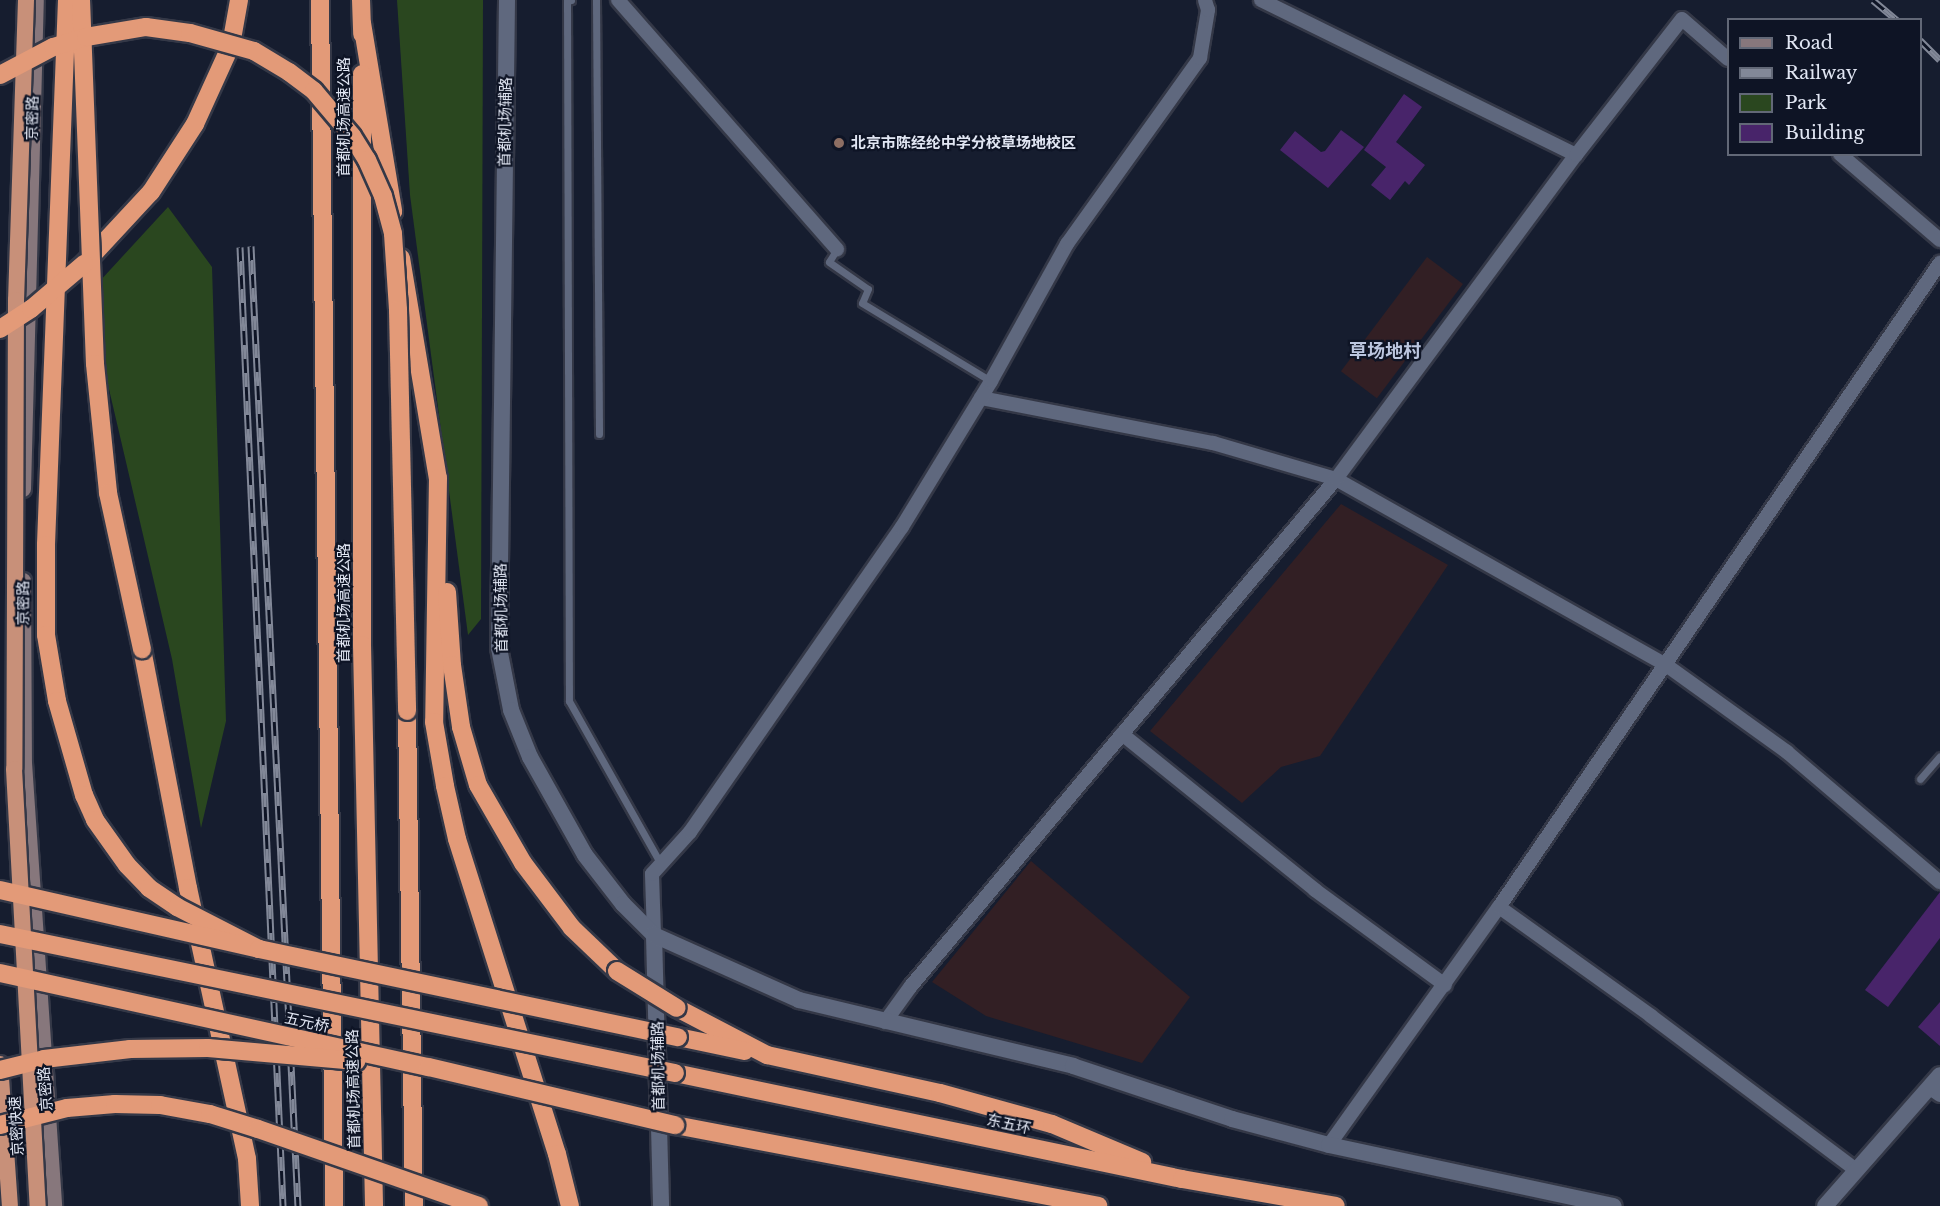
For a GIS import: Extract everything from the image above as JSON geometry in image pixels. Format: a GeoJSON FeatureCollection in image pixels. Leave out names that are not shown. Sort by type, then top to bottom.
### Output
{"type":"FeatureCollection","features":[{"type":"Feature","properties":{"kind":"highway","name":"京密快速"},"geometry":{"type":"LineString","coordinates":[[26,0],[16,300],[14,769],[38,1206]]}},
{"type":"Feature","properties":{"kind":"highway"},"geometry":{"type":"LineString","coordinates":[[67,0],[46,545],[46,635],[57,701],[84,795],[95,820],[127,865],[149,888],[177,907],[260,949]]}},
{"type":"Feature","properties":{"kind":"highway"},"geometry":{"type":"LineString","coordinates":[[81,0],[94,364],[108,493],[142,649],[188,888],[247,1160],[250,1206]]}},
{"type":"Feature","properties":{"kind":"highway"},"geometry":{"type":"LineString","coordinates":[[0,329],[31,309],[84,264],[151,192],[195,124],[231,45],[239,0]]}},
{"type":"Feature","properties":{"kind":"highway","name":"首都机场高速公路"},"geometry":{"type":"LineString","coordinates":[[320,0],[334,1206]]}},
{"type":"Feature","properties":{"kind":"highway","name":"首都机场高速公路"},"geometry":{"type":"LineString","coordinates":[[361,0],[362,633],[374,1206]]}},
{"type":"Feature","properties":{"kind":"highway"},"geometry":{"type":"LineString","coordinates":[[362,23],[438,478],[452,665],[461,727],[478,785],[523,863],[572,928],[617,971],[677,1008],[767,1055]]}},
{"type":"Feature","properties":{"kind":"highway"},"geometry":{"type":"LineString","coordinates":[[0,75],[52,47],[86,37],[146,27],[190,33],[254,51],[289,72],[314,91],[352,136],[367,160],[383,196],[393,234],[398,310],[407,711],[414,1206]]}},
{"type":"Feature","properties":{"kind":"highway"},"geometry":{"type":"LineString","coordinates":[[438,478],[434,722],[445,786],[457,839],[557,1154],[570,1206]]}},
{"type":"Feature","properties":{"kind":"highway"},"geometry":{"type":"LineString","coordinates":[[0,890],[260,949],[940,1093],[1052,1124],[1182,1179]]}},
{"type":"Feature","properties":{"kind":"highway","name":"五元桥"},"geometry":{"type":"LineString","coordinates":[[0,934],[675,1073]]}},
{"type":"Feature","properties":{"kind":"highway","name":"五元桥"},"geometry":{"type":"LineString","coordinates":[[0,973],[429,1067],[675,1125],[1098,1206]]}},
{"type":"Feature","properties":{"kind":"highway"},"geometry":{"type":"LineString","coordinates":[[0,1070],[44,1059],[130,1049],[208,1048],[429,1067]]}},
{"type":"Feature","properties":{"kind":"highway","name":"京密快速"},"geometry":{"type":"LineString","coordinates":[[0,1065],[10,1206]]}},
{"type":"Feature","properties":{"kind":"highway","name":"东五环"},"geometry":{"type":"LineString","coordinates":[[675,1073],[1182,1179],[1336,1206]]}},
{"type":"Feature","properties":{"kind":"highway"},"geometry":{"type":"LineString","coordinates":[[0,1126],[67,1108],[115,1104],[160,1105],[210,1114],[258,1129],[478,1206]]}},
{"type":"Feature","properties":{"kind":"main road","name":"京密路"},"geometry":{"type":"LineString","coordinates":[[36,0],[22,508],[24,763],[54,1206]]}},
{"type":"Feature","properties":{"kind":"main road"},"geometry":{"type":"LineString","coordinates":[[0,1126],[6,1206]]}},
{"type":"Feature","properties":{"kind":"street","name":"首都机场辅路"},"geometry":{"type":"LineString","coordinates":[[507,0],[499,648],[511,710],[530,757],[585,855],[623,903],[654,934],[661,1206]]}},
{"type":"Feature","properties":{"kind":"street"},"geometry":{"type":"LineString","coordinates":[[618,0],[837,249]]}},
{"type":"Feature","properties":{"kind":"street"},"geometry":{"type":"LineString","coordinates":[[1206,0],[1208,10],[1200,58],[1067,244],[991,381],[902,527],[690,832],[652,874],[654,934],[799,999],[885,1022],[1073,1066],[1232,1119],[1329,1145],[1614,1206]]}},
{"type":"Feature","properties":{"kind":"street"},"geometry":{"type":"LineString","coordinates":[[1261,0],[1576,155]]}},
{"type":"Feature","properties":{"kind":"street"},"geometry":{"type":"LineString","coordinates":[[885,1022],[911,986],[1336,479],[1576,155],[1682,19],[1727,58]]}},
{"type":"Feature","properties":{"kind":"street"},"geometry":{"type":"LineString","coordinates":[[1842,156],[1940,240]]}},
{"type":"Feature","properties":{"kind":"street"},"geometry":{"type":"LineString","coordinates":[[1329,1145],[1445,985],[1940,263]]}},
{"type":"Feature","properties":{"kind":"street"},"geometry":{"type":"LineString","coordinates":[[981,398],[1213,443],[1336,479],[1666,665],[1787,752],[1940,882]]}},
{"type":"Feature","properties":{"kind":"street"},"geometry":{"type":"LineString","coordinates":[[1122,734],[1315,890],[1445,985]]}},
{"type":"Feature","properties":{"kind":"street"},"geometry":{"type":"LineString","coordinates":[[1499,907],[1651,1016],[1856,1170]]}},
{"type":"Feature","properties":{"kind":"street"},"geometry":{"type":"LineString","coordinates":[[1825,1206],[1936,1086]]}},
{"type":"Feature","properties":{"kind":"lane"},"geometry":{"type":"LineString","coordinates":[[571,0],[567,2],[569,701],[661,864]]}},
{"type":"Feature","properties":{"kind":"lane"},"geometry":{"type":"LineString","coordinates":[[596,0],[599,434]]}},
{"type":"Feature","properties":{"kind":"lane"},"geometry":{"type":"LineString","coordinates":[[837,249],[828,262],[868,289],[862,303],[991,381]]}},
{"type":"Feature","properties":{"kind":"lane"},"geometry":{"type":"LineString","coordinates":[[1920,779],[1940,756]]}},
{"type":"Feature","properties":{"kind":"shaded area"},"geometry":{"type":"Polygon","coordinates":[[[1427,257],[1463,284],[1377,398],[1341,371],[1427,257]]]}},
{"type":"Feature","properties":{"kind":"shaded area"},"geometry":{"type":"Polygon","coordinates":[[[1341,504],[1448,565],[1320,756],[1281,767],[1242,803],[1150,731],[1341,504]]]}},
{"type":"Feature","properties":{"kind":"shaded area"},"geometry":{"type":"Polygon","coordinates":[[[1031,861],[1190,997],[1142,1063],[986,1016],[932,982],[1031,861]]]}},
{"type":"Feature","properties":{"kind":"green space"},"geometry":{"type":"Polygon","coordinates":[[[397,0],[483,0],[481,619],[468,635],[410,195],[397,0]]]}},
{"type":"Feature","properties":{"kind":"green space"},"geometry":{"type":"Polygon","coordinates":[[[168,207],[212,267],[226,721],[201,828],[172,659],[87,295],[168,207]]]}},
{"type":"Feature","properties":{"kind":"building"},"geometry":{"type":"Polygon","coordinates":[[[1404,94],[1422,107],[1396,142],[1425,165],[1409,185],[1405,181],[1390,200],[1371,185],[1386,167],[1364,150],[1404,94]]]}},
{"type":"Feature","properties":{"kind":"building"},"geometry":{"type":"Polygon","coordinates":[[[1341,130],[1364,147],[1328,188],[1280,150],[1295,131],[1321,152],[1325,151],[1341,130]]]}},
{"type":"Feature","properties":{"kind":"building"},"geometry":{"type":"Polygon","coordinates":[[[1940,892],[1940,938],[1888,1007],[1865,990],[1940,892]]]}},
{"type":"Feature","properties":{"kind":"building"},"geometry":{"type":"Polygon","coordinates":[[[1940,1002],[1940,1046],[1918,1027],[1940,1002]]]}},
{"type":"Feature","properties":{"kind":"railway"},"geometry":{"type":"LineString","coordinates":[[1873,0],[1895,18]]}},
{"type":"Feature","properties":{"kind":"railway"},"geometry":{"type":"LineString","coordinates":[[1922,42],[1940,60]]}},
{"type":"Feature","properties":{"kind":"railway"},"geometry":{"type":"LineString","coordinates":[[251,246],[298,1206]]}},
{"type":"Feature","properties":{"kind":"railway"},"geometry":{"type":"LineString","coordinates":[[240,247],[283,1206]]}},
{"type":"Feature","properties":{"kind":"place","name":"北京市陈经纶中学分校草场地校区"},"geometry":{"type":"Point","coordinates":[839,143]}},
{"type":"Feature","properties":{"kind":"district","name":"草场地村"},"geometry":{"type":"Point","coordinates":[1385,351]}}]}
